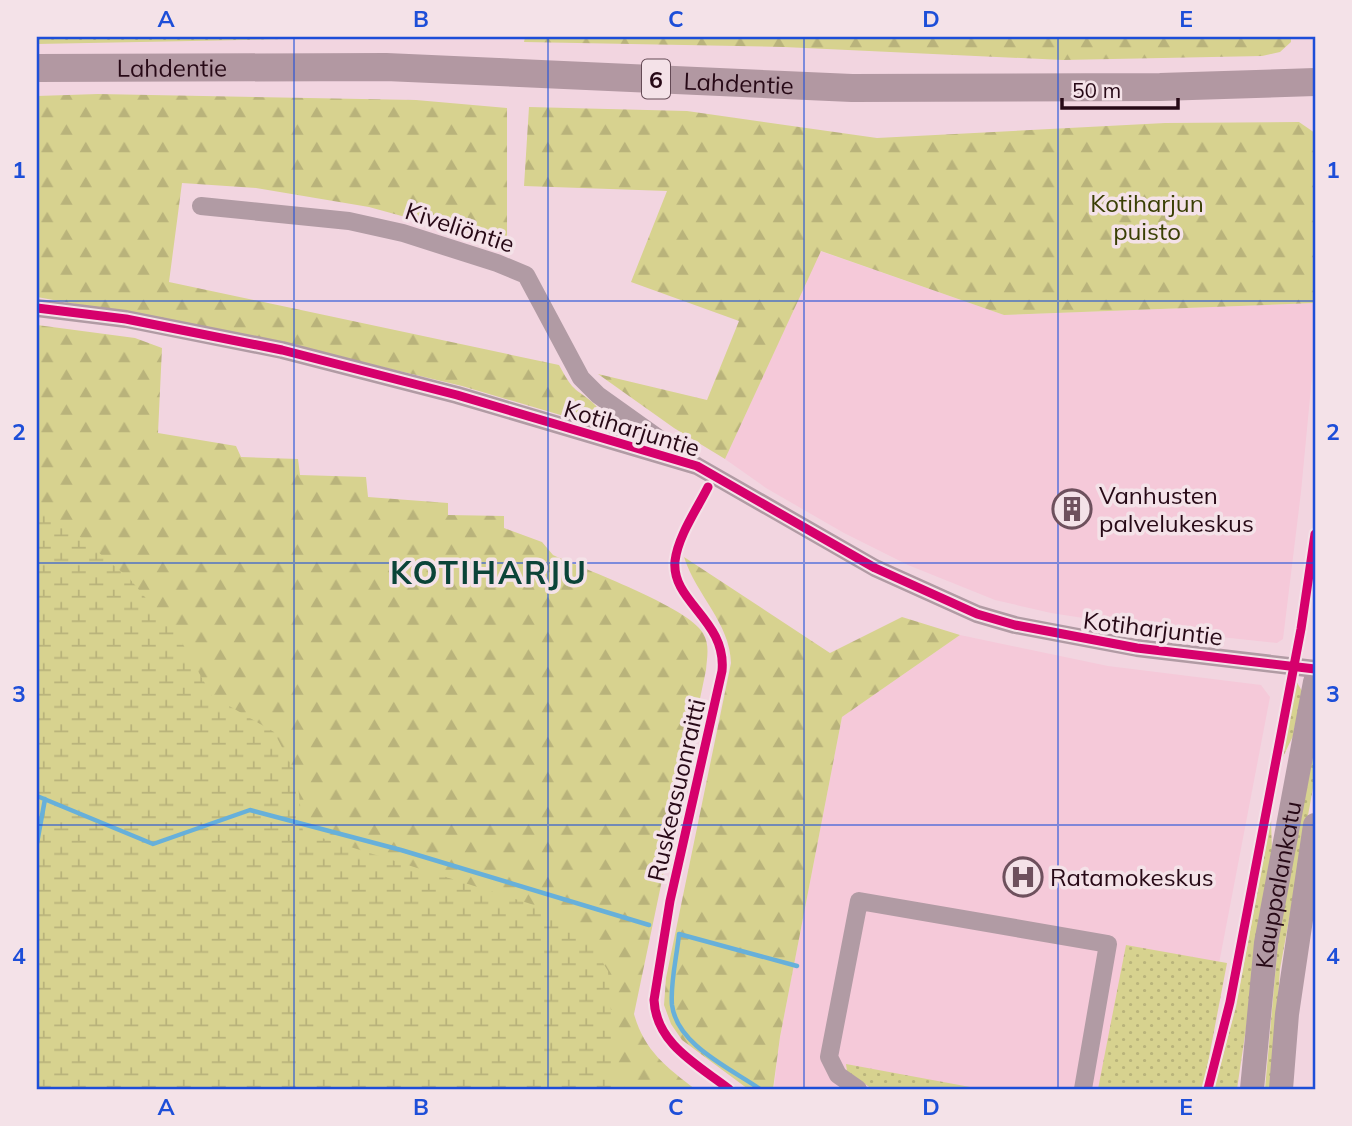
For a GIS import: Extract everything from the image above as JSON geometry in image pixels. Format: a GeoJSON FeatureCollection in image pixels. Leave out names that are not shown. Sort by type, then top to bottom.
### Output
{"type":"FeatureCollection","features":[{"type":"Feature","properties":{"kind":"highway","name":"Lahdentie"},"geometry":{"type":"LineString","coordinates":[[37,68],[386,67],[852,88],[1315,82]]}},
{"type":"Feature","properties":{"kind":"main road","name":"Kauppalankatu"},"geometry":{"type":"LineString","coordinates":[[1252,1089],[1266,943],[1315,682]]}},
{"type":"Feature","properties":{"kind":"main road","name":"Kauppalankatu"},"geometry":{"type":"LineString","coordinates":[[1281,1089],[1287,1014],[1315,825]]}},
{"type":"Feature","properties":{"kind":"street","name":"Kiveliöntie"},"geometry":{"type":"LineString","coordinates":[[201,206],[349,221],[403,233],[497,262],[526,275],[581,378],[598,395],[672,445],[697,466]]}},
{"type":"Feature","properties":{"kind":"street","name":"Kotiharjuntie"},"geometry":{"type":"LineString","coordinates":[[37,308],[127,319],[282,350],[457,395],[697,466],[875,568],[977,614],[1023,627],[1125,646],[1315,669]]}},
{"type":"Feature","properties":{"kind":"street"},"geometry":{"type":"LineString","coordinates":[[858,1089],[838,1075],[829,1057],[859,901],[1108,944],[1083,1089]]}},
{"type":"Feature","properties":{"kind":"shaded area"},"geometry":{"type":"Polygon","coordinates":[[[820,251],[1004,315],[1315,303],[1315,345],[1301,492],[1283,639],[1277,643],[1174,632],[1051,613],[995,600],[908,565],[844,533],[766,488],[725,459],[820,251]]]}},
{"type":"Feature","properties":{"kind":"shaded area","name":"Ratamokeskus"},"geometry":{"type":"Polygon","coordinates":[[[960,635],[1108,666],[1261,685],[1270,697],[1195,1089],[774,1087],[780,1037],[842,717],[960,635]]]}},
{"type":"Feature","properties":{"kind":"green space"},"geometry":{"type":"Polygon","coordinates":[[[37,37],[390,37],[37,44],[37,37]]]}},
{"type":"Feature","properties":{"kind":"green space"},"geometry":{"type":"Polygon","coordinates":[[[525,37],[1291,37],[1291,42],[1280,52],[1262,56],[1063,60],[784,47],[524,42],[525,37]]]}},
{"type":"Feature","properties":{"kind":"green space"},"geometry":{"type":"Polygon","coordinates":[[[98,94],[416,100],[507,108],[507,245],[369,207],[256,188],[182,183],[169,282],[559,365],[572,386],[596,405],[600,421],[591,424],[462,386],[265,339],[37,297],[37,96],[98,94]]]}},
{"type":"Feature","properties":{"kind":"green space","name":"Kotiharjun puisto"},"geometry":{"type":"Polygon","coordinates":[[[529,107],[687,111],[877,138],[1165,123],[1299,122],[1315,133],[1315,303],[1004,315],[821,251],[725,459],[674,428],[598,374],[707,400],[739,321],[631,282],[667,191],[524,186],[529,107]]]}},
{"type":"Feature","properties":{"kind":"green space"},"geometry":{"type":"Polygon","coordinates":[[[37,325],[135,338],[162,348],[158,433],[236,446],[241,457],[298,459],[300,475],[366,477],[368,497],[448,503],[448,515],[504,516],[504,528],[542,542],[553,555],[678,612],[703,633],[707,647],[706,670],[634,1014],[638,1027],[657,1057],[695,1089],[37,1089],[37,325]]]}},
{"type":"Feature","properties":{"kind":"green space"},"geometry":{"type":"Polygon","coordinates":[[[37,501],[129,578],[180,639],[212,696],[274,732],[297,776],[303,832],[550,910],[588,939],[608,971],[614,1051],[612,1089],[37,1089],[37,501]]]}},
{"type":"Feature","properties":{"kind":"green space"},"geometry":{"type":"Polygon","coordinates":[[[684,557],[830,653],[902,617],[960,635],[842,717],[780,1037],[773,1089],[748,1089],[682,1040],[671,1024],[664,1005],[666,978],[731,663],[725,635],[684,557]]]}},
{"type":"Feature","properties":{"kind":"green space"},"geometry":{"type":"Polygon","coordinates":[[[1296,681],[1302,691],[1293,736],[1282,759],[1296,681]]]}},
{"type":"Feature","properties":{"kind":"green space"},"geometry":{"type":"Polygon","coordinates":[[[1315,728],[1315,777],[1280,969],[1272,1089],[1265,1089],[1278,942],[1315,728]]]}},
{"type":"Feature","properties":{"kind":"green space"},"geometry":{"type":"Polygon","coordinates":[[[1271,819],[1272,853],[1237,1089],[1214,1089],[1236,1007],[1271,819]]]}},
{"type":"Feature","properties":{"kind":"green space"},"geometry":{"type":"Polygon","coordinates":[[[1126,945],[1227,963],[1203,1089],[1098,1089],[1126,945]]]}},
{"type":"Feature","properties":{"kind":"green space"},"geometry":{"type":"Polygon","coordinates":[[[846,1064],[981,1089],[872,1089],[847,1071],[846,1064]]]}},
{"type":"Feature","properties":{"kind":"waterway"},"geometry":{"type":"LineString","coordinates":[[37,796],[153,844],[250,810],[401,850],[649,925]]}},
{"type":"Feature","properties":{"kind":"waterway"},"geometry":{"type":"LineString","coordinates":[[37,843],[45,799]]}},
{"type":"Feature","properties":{"kind":"waterway"},"geometry":{"type":"LineString","coordinates":[[760,1089],[694,1044],[676,1019],[672,997],[679,934],[797,966]]}},
{"type":"Feature","properties":{"kind":"cycle path"},"geometry":{"type":"LineString","coordinates":[[37,308],[126,319],[282,350],[457,395],[697,466],[875,568],[977,614],[1015,625],[1137,648],[1315,669]]}},
{"type":"Feature","properties":{"kind":"cycle path","name":"Ruskeasuonraitti"},"geometry":{"type":"LineString","coordinates":[[708,487],[680,542],[675,561],[676,575],[681,588],[716,638],[721,653],[722,671],[670,901],[654,1000],[662,1029],[670,1041],[692,1062],[729,1089]]}},
{"type":"Feature","properties":{"kind":"cycle path"},"geometry":{"type":"LineString","coordinates":[[1208,1089],[1230,1002],[1301,629],[1315,534]]}},
{"type":"Feature","properties":{"kind":"place","name":"Vanhusten palvelukeskus"},"geometry":{"type":"Point","coordinates":[1072,509]}},
{"type":"Feature","properties":{"kind":"place","name":"Ratamokeskus"},"geometry":{"type":"Point","coordinates":[1023,877]}},
{"type":"Feature","properties":{"kind":"district","name":"KOTIHARJU"},"geometry":{"type":"Point","coordinates":[489,572]}}]}
